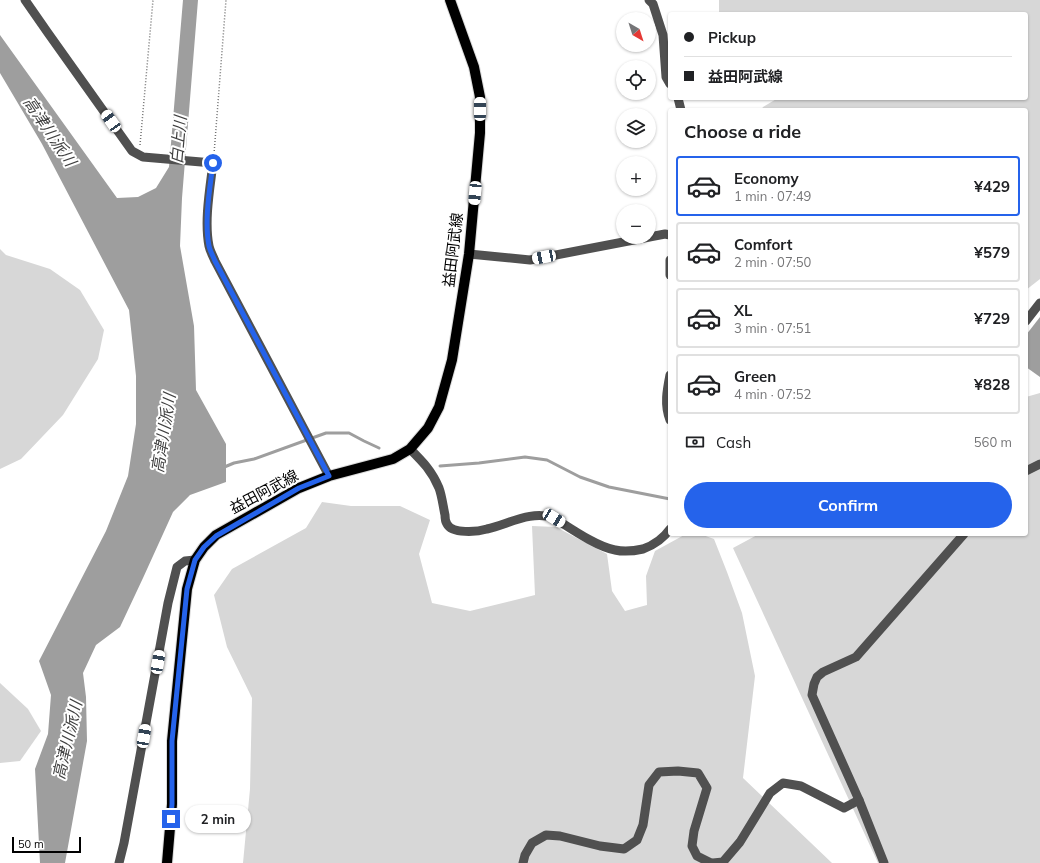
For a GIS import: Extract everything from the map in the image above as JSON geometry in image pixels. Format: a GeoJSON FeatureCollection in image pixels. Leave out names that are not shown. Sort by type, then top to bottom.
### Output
{"type":"FeatureCollection","features":[{"type":"Feature","properties":{"kind":"main road","name":"益田阿武線"},"geometry":{"type":"LineString","coordinates":[[167,863],[172,804],[172,741],[187,589],[195,560],[204,547],[216,536],[299,488],[329,476],[393,459],[410,449],[428,428],[439,406],[452,360],[469,254],[480,133],[480,97],[474,67],[450,0]]}},
{"type":"Feature","properties":{"kind":"street"},"geometry":{"type":"LineString","coordinates":[[25,0],[132,151],[140,156],[210,162],[208,226],[210,246],[215,261],[329,476]]}},
{"type":"Feature","properties":{"kind":"street"},"geometry":{"type":"LineString","coordinates":[[649,0],[653,4],[664,35],[666,77],[668,80]]}},
{"type":"Feature","properties":{"kind":"street"},"geometry":{"type":"LineString","coordinates":[[469,254],[530,260],[668,235]]}},
{"type":"Feature","properties":{"kind":"street"},"geometry":{"type":"LineString","coordinates":[[1028,318],[1040,303]]}},
{"type":"Feature","properties":{"kind":"street"},"geometry":{"type":"LineString","coordinates":[[668,384],[666,394],[668,415]]}},
{"type":"Feature","properties":{"kind":"street"},"geometry":{"type":"LineString","coordinates":[[410,449],[428,468],[439,489],[447,524],[453,530],[485,530],[521,518],[546,516],[554,518],[599,545],[615,550],[634,551],[658,542],[668,532]]}},
{"type":"Feature","properties":{"kind":"street"},"geometry":{"type":"LineString","coordinates":[[1028,470],[1040,464]]}},
{"type":"Feature","properties":{"kind":"street"},"geometry":{"type":"LineString","coordinates":[[884,863],[859,800],[812,695],[814,684],[817,677],[823,672],[856,656],[962,536]]}},
{"type":"Feature","properties":{"kind":"street"},"geometry":{"type":"LineString","coordinates":[[120,863],[168,603],[177,568],[185,561],[195,560]]}},
{"type":"Feature","properties":{"kind":"street"},"geometry":{"type":"LineString","coordinates":[[523,863],[525,855],[532,843],[546,835],[560,836],[600,846],[624,849],[637,840],[643,825],[649,785],[659,772],[678,771],[698,774],[707,788],[694,831],[692,846],[697,856],[712,863],[724,862],[740,842],[770,793],[783,783],[801,786],[844,808],[859,800]]}},
{"type":"Feature","properties":{"kind":"path"},"geometry":{"type":"LineString","coordinates":[[140,156],[154,0]]}},
{"type":"Feature","properties":{"kind":"path"},"geometry":{"type":"LineString","coordinates":[[210,162],[226,0]]}},
{"type":"Feature","properties":{"kind":"shaded area"},"geometry":{"type":"Polygon","coordinates":[[[719,0],[1040,0],[1040,279],[1028,288],[1028,108],[762,108],[775,100],[1028,100],[1028,12],[719,12],[719,0]]]}},
{"type":"Feature","properties":{"kind":"shaded area"},"geometry":{"type":"Polygon","coordinates":[[[0,249],[6,255],[50,269],[80,290],[104,330],[98,359],[63,415],[21,459],[0,469],[0,249]]]}},
{"type":"Feature","properties":{"kind":"shaded area"},"geometry":{"type":"Polygon","coordinates":[[[1040,393],[1040,863],[878,863],[733,548],[755,536],[1028,536],[1028,396],[1040,393]]]}},
{"type":"Feature","properties":{"kind":"shaded area"},"geometry":{"type":"Polygon","coordinates":[[[322,502],[351,506],[400,506],[430,520],[419,554],[432,603],[470,611],[535,595],[532,526],[556,527],[607,554],[612,591],[625,611],[647,605],[646,576],[655,551],[682,536],[706,536],[714,539],[742,613],[755,676],[743,778],[832,863],[243,863],[250,789],[252,698],[227,647],[214,595],[232,569],[306,528],[322,502]]]}},
{"type":"Feature","properties":{"kind":"shaded area"},"geometry":{"type":"Polygon","coordinates":[[[0,683],[28,709],[41,731],[20,761],[0,763],[0,683]]]}},
{"type":"Feature","properties":{"kind":"water"},"geometry":{"type":"Polygon","coordinates":[[[183,0],[198,0],[182,198],[180,246],[194,326],[196,390],[226,444],[226,482],[190,495],[173,512],[120,627],[96,645],[83,673],[86,697],[87,741],[65,863],[40,863],[35,769],[48,734],[51,695],[39,661],[106,531],[128,476],[136,424],[136,376],[129,310],[42,144],[0,73],[0,35],[117,198],[138,197],[156,188],[169,167],[183,0]]]}},
{"type":"Feature","properties":{"kind":"water"},"geometry":{"type":"Polygon","coordinates":[[[1040,317],[1040,377],[1028,368],[1028,332],[1040,317]]]}},
{"type":"Feature","properties":{"kind":"waterway"},"geometry":{"type":"LineString","coordinates":[[222,468],[234,463],[254,459],[326,433],[349,433],[379,448]]}},
{"type":"Feature","properties":{"kind":"waterway"},"geometry":{"type":"LineString","coordinates":[[440,466],[525,457],[547,460],[580,477],[609,487],[668,499]]}},
{"type":"Feature","properties":{"kind":"route"},"geometry":{"type":"LineString","coordinates":[[171,819],[172,741],[187,589],[195,560],[204,547],[216,536],[299,488],[329,476],[215,261],[210,246],[208,226],[213,163]]}},
{"type":"Feature","properties":{"kind":"water label","name":"高津川派川"},"geometry":{"type":"Point","coordinates":[50,131]}},
{"type":"Feature","properties":{"kind":"water label","name":"白上川"},"geometry":{"type":"Point","coordinates":[178,140]}},
{"type":"Feature","properties":{"kind":"water label","name":"高津川派川"},"geometry":{"type":"Point","coordinates":[163,433]}},
{"type":"Feature","properties":{"kind":"water label","name":"高津川派川"},"geometry":{"type":"Point","coordinates":[67,740]}}]}
